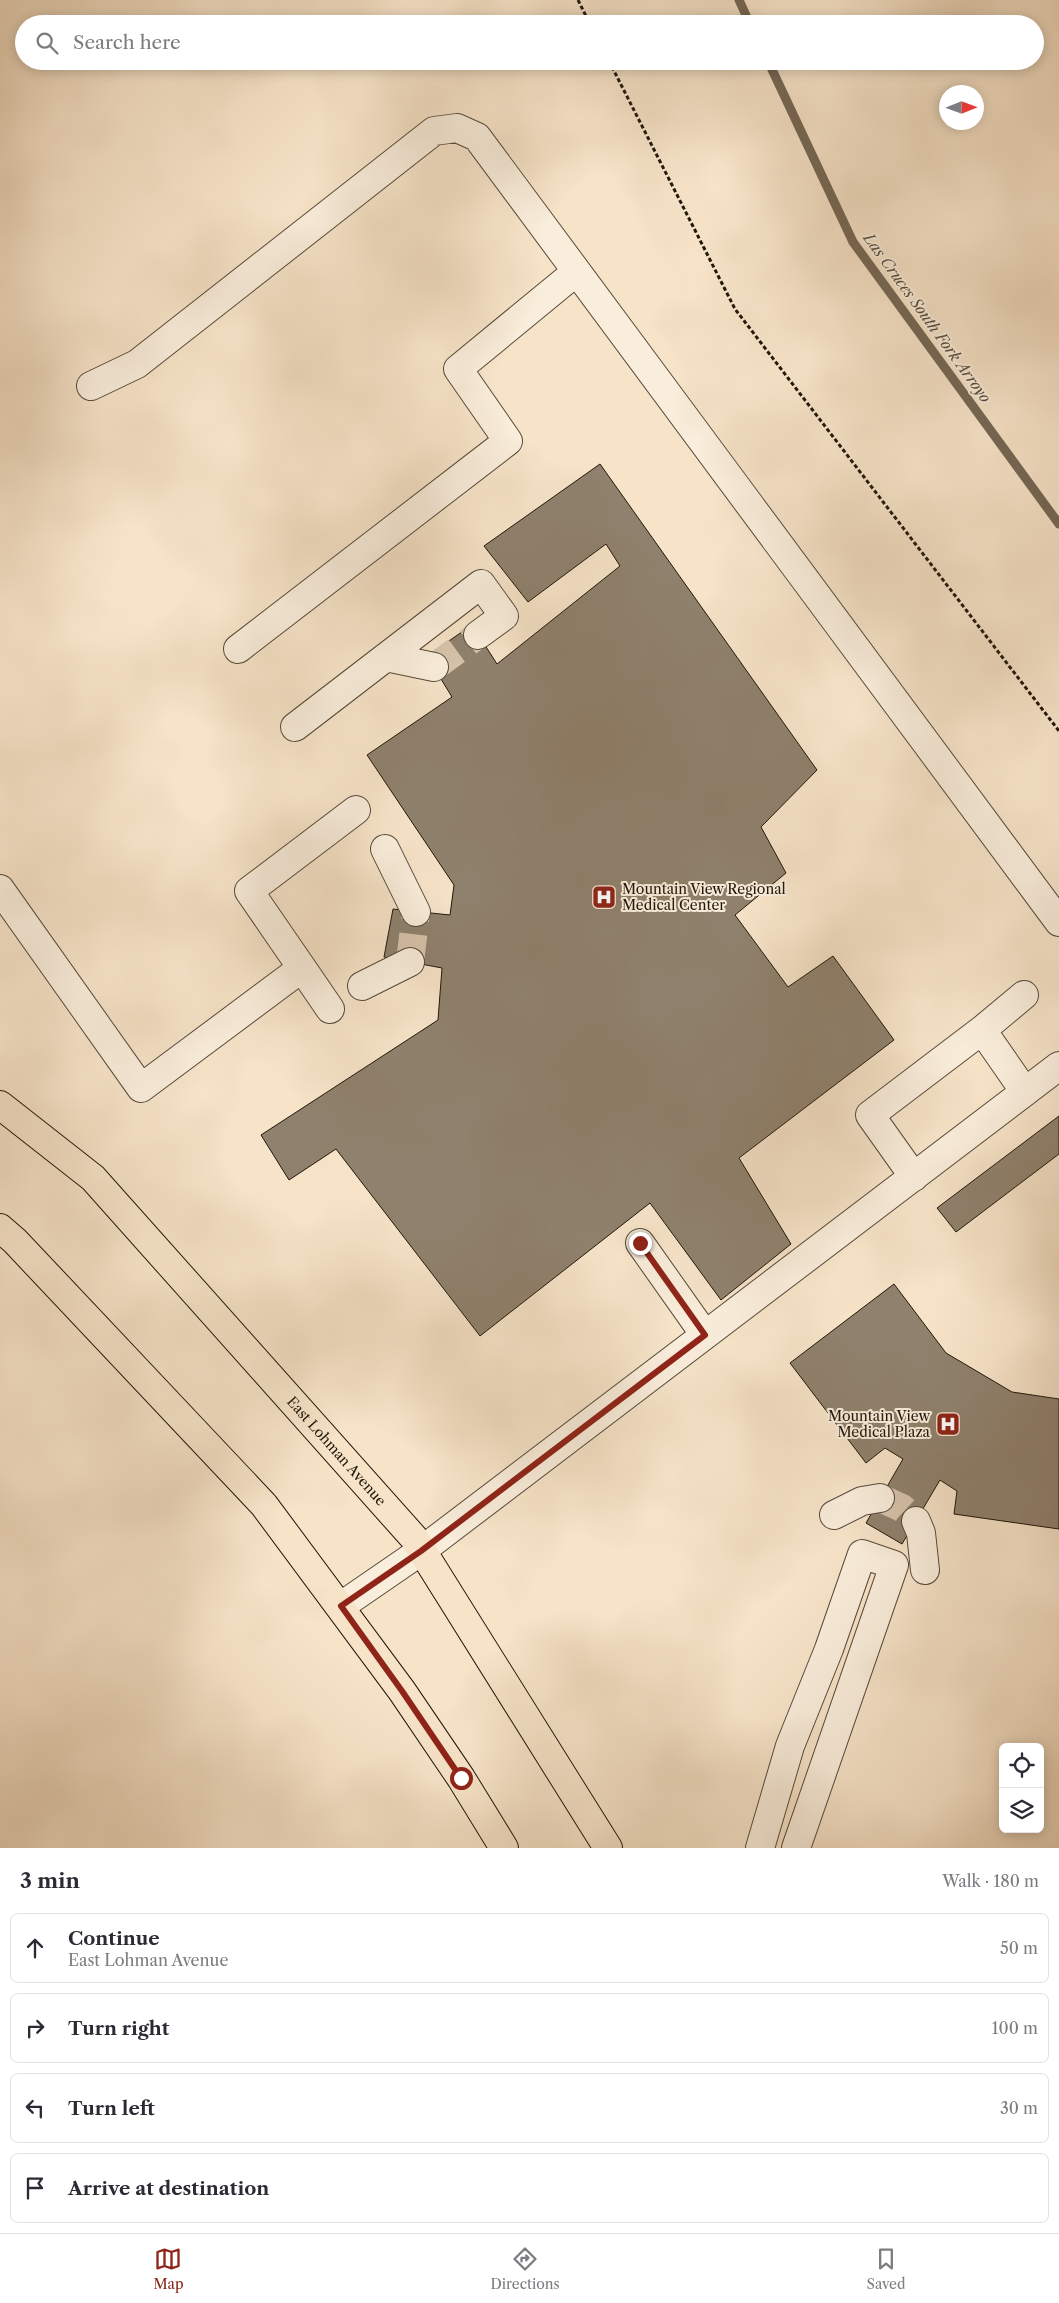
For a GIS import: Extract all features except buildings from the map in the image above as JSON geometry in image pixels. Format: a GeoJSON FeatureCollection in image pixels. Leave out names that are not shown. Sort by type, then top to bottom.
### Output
{"type":"FeatureCollection","features":[{"type":"Feature","properties":{"kind":"main road","name":"East Lohman Avenue"},"geometry":{"type":"LineString","coordinates":[[0,1105],[93,1178],[414,1538],[608,1848]]}},
{"type":"Feature","properties":{"kind":"main road"},"geometry":{"type":"LineString","coordinates":[[0,1228],[15,1241],[264,1505],[341,1606],[407,1698],[504,1848]]}},
{"type":"Feature","properties":{"kind":"lane"},"geometry":{"type":"LineString","coordinates":[[91,386],[137,364],[434,131],[457,128],[477,137],[1059,922]]}},
{"type":"Feature","properties":{"kind":"lane"},"geometry":{"type":"LineString","coordinates":[[238,648],[508,441],[458,369],[576,272]]}},
{"type":"Feature","properties":{"kind":"lane"},"geometry":{"type":"LineString","coordinates":[[296,727],[481,584],[504,616],[478,635]]}},
{"type":"Feature","properties":{"kind":"lane"},"geometry":{"type":"LineString","coordinates":[[386,657],[434,667]]}},
{"type":"Feature","properties":{"kind":"lane"},"geometry":{"type":"LineString","coordinates":[[330,1009],[249,891],[356,810]]}},
{"type":"Feature","properties":{"kind":"lane"},"geometry":{"type":"LineString","coordinates":[[385,849],[416,912]]}},
{"type":"Feature","properties":{"kind":"lane"},"geometry":{"type":"LineString","coordinates":[[0,889],[141,1088],[302,968]]}},
{"type":"Feature","properties":{"kind":"lane"},"geometry":{"type":"LineString","coordinates":[[362,986],[410,962]]}},
{"type":"Feature","properties":{"kind":"lane"},"geometry":{"type":"LineString","coordinates":[[914,1177],[870,1115],[982,1030],[1024,995]]}},
{"type":"Feature","properties":{"kind":"lane"},"geometry":{"type":"LineString","coordinates":[[982,1030],[1025,1092]]}},
{"type":"Feature","properties":{"kind":"lane"},"geometry":{"type":"LineString","coordinates":[[341,1606],[421,1551],[1059,1066]]}},
{"type":"Feature","properties":{"kind":"lane"},"geometry":{"type":"LineString","coordinates":[[640,1243],[705,1335]]}},
{"type":"Feature","properties":{"kind":"lane"},"geometry":{"type":"LineString","coordinates":[[834,1515],[862,1501],[880,1498]]}},
{"type":"Feature","properties":{"kind":"lane"},"geometry":{"type":"LineString","coordinates":[[916,1520],[921,1533],[925,1570]]}},
{"type":"Feature","properties":{"kind":"lane"},"geometry":{"type":"LineString","coordinates":[[760,1848],[790,1746],[829,1649],[862,1554],[894,1566],[796,1848]]}},
{"type":"Feature","properties":{"kind":"path"},"geometry":{"type":"LineString","coordinates":[[578,0],[586,15]]}},
{"type":"Feature","properties":{"kind":"path"},"geometry":{"type":"LineString","coordinates":[[614,70],[735,309],[1059,731]]}},
{"type":"Feature","properties":{"kind":"waterway","name":"Las Cruces South Fork Arroyo"},"geometry":{"type":"LineString","coordinates":[[739,0],[746,15]]}},
{"type":"Feature","properties":{"kind":"waterway","name":"Las Cruces South Fork Arroyo"},"geometry":{"type":"LineString","coordinates":[[772,70],[853,242],[1059,524]]}},
{"type":"Feature","properties":{"kind":"tunnel"},"geometry":{"type":"LineString","coordinates":[[434,667],[478,635]]}},
{"type":"Feature","properties":{"kind":"tunnel"},"geometry":{"type":"LineString","coordinates":[[410,962],[416,912]]}},
{"type":"Feature","properties":{"kind":"tunnel"},"geometry":{"type":"LineString","coordinates":[[880,1498],[902,1508],[916,1521]]}},
{"type":"Feature","properties":{"kind":"place","name":"Mountain View Regional Medical Center"},"geometry":{"type":"Point","coordinates":[604,897]}},
{"type":"Feature","properties":{"kind":"place","name":"Mountain View Medical Plaza"},"geometry":{"type":"Point","coordinates":[948,1424]}},
{"type":"Feature","properties":{"kind":"route"},"geometry":{"type":"LineString","coordinates":[[461,1778],[341,1606],[421,1551],[705,1335],[640,1243]]}}]}
